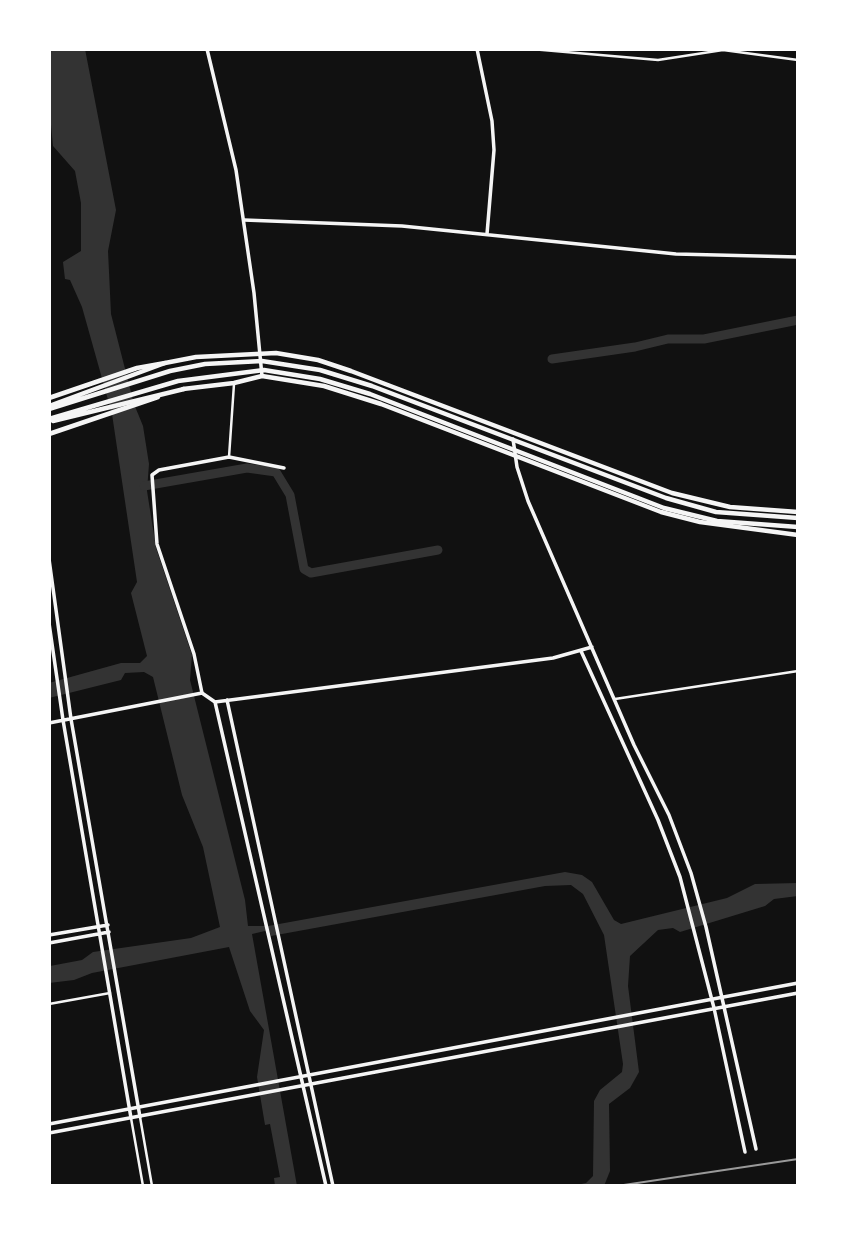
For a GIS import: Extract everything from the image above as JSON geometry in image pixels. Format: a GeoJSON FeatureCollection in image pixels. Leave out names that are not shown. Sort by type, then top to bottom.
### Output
{"type":"FeatureCollection","features":[{"type":"Feature","properties":{"kind":"main road"},"geometry":{"type":"LineString","coordinates":[[206,49],[236,170],[261,376]]}},
{"type":"Feature","properties":{"kind":"main road"},"geometry":{"type":"LineString","coordinates":[[477,49],[492,121],[495,150],[487,234]]}},
{"type":"Feature","properties":{"kind":"main road"},"geometry":{"type":"LineString","coordinates":[[244,220],[311,220],[487,234],[676,254],[798,257]]}},
{"type":"Feature","properties":{"kind":"main road"},"geometry":{"type":"LineString","coordinates":[[49,398],[136,368],[196,357],[260,353],[318,360],[672,494],[730,507],[798,515]]}},
{"type":"Feature","properties":{"kind":"main road"},"geometry":{"type":"LineString","coordinates":[[49,408],[170,371],[205,365],[262,361],[320,370],[372,386],[666,498],[716,512],[761,518],[798,515]]}},
{"type":"Feature","properties":{"kind":"main road"},"geometry":{"type":"LineString","coordinates":[[49,408],[165,362]]}},
{"type":"Feature","properties":{"kind":"main road"},"geometry":{"type":"LineString","coordinates":[[49,421],[178,381],[264,370],[320,379],[370,394],[664,508],[717,521],[798,531]]}},
{"type":"Feature","properties":{"kind":"main road"},"geometry":{"type":"LineString","coordinates":[[49,421],[184,389],[234,383],[261,376],[324,386],[661,512],[700,522],[798,531]]}},
{"type":"Feature","properties":{"kind":"main road"},"geometry":{"type":"LineString","coordinates":[[49,434],[184,389]]}},
{"type":"Feature","properties":{"kind":"main road"},"geometry":{"type":"LineString","coordinates":[[512,433],[517,467],[528,501],[675,829],[700,901],[756,1149]]}},
{"type":"Feature","properties":{"kind":"main road"},"geometry":{"type":"LineString","coordinates":[[284,468],[229,457],[159,470],[152,475],[152,486],[157,544],[194,654],[202,692],[215,702],[326,1186]]}},
{"type":"Feature","properties":{"kind":"main road"},"geometry":{"type":"LineString","coordinates":[[49,559],[51,594],[71,719],[140,1117]]}},
{"type":"Feature","properties":{"kind":"main road"},"geometry":{"type":"LineString","coordinates":[[49,623],[56,679],[131,1118]]}},
{"type":"Feature","properties":{"kind":"main road"},"geometry":{"type":"LineString","coordinates":[[215,702],[553,658],[592,647]]}},
{"type":"Feature","properties":{"kind":"main road"},"geometry":{"type":"LineString","coordinates":[[581,651],[664,833],[688,903],[745,1152]]}},
{"type":"Feature","properties":{"kind":"main road"},"geometry":{"type":"LineString","coordinates":[[49,723],[202,692]]}},
{"type":"Feature","properties":{"kind":"main road"},"geometry":{"type":"LineString","coordinates":[[227,700],[333,1186]]}},
{"type":"Feature","properties":{"kind":"main road"},"geometry":{"type":"LineString","coordinates":[[49,935],[108,925]]}},
{"type":"Feature","properties":{"kind":"main road"},"geometry":{"type":"LineString","coordinates":[[49,943],[109,932]]}},
{"type":"Feature","properties":{"kind":"main road"},"geometry":{"type":"LineString","coordinates":[[49,1124],[798,983]]}},
{"type":"Feature","properties":{"kind":"main road"},"geometry":{"type":"LineString","coordinates":[[49,1133],[798,993]]}},
{"type":"Feature","properties":{"kind":"street"},"geometry":{"type":"LineString","coordinates":[[531,49],[658,60],[723,50],[798,61]]}},
{"type":"Feature","properties":{"kind":"street"},"geometry":{"type":"LineString","coordinates":[[229,457],[234,383]]}},
{"type":"Feature","properties":{"kind":"street"},"geometry":{"type":"LineString","coordinates":[[615,699],[798,670]]}},
{"type":"Feature","properties":{"kind":"street"},"geometry":{"type":"LineString","coordinates":[[49,1004],[110,993]]}},
{"type":"Feature","properties":{"kind":"street"},"geometry":{"type":"LineString","coordinates":[[140,1117],[152,1186]]}},
{"type":"Feature","properties":{"kind":"street"},"geometry":{"type":"LineString","coordinates":[[131,1118],[143,1186]]}},
{"type":"Feature","properties":{"kind":"shaded area"},"geometry":{"type":"Polygon","coordinates":[[[49,49],[85,49],[116,210],[108,251],[111,314],[134,404],[143,426],[149,464],[147,491],[156,548],[192,655],[190,680],[245,900],[248,926],[268,926],[565,872],[582,875],[592,882],[614,920],[621,924],[727,898],[755,884],[798,883],[798,896],[774,899],[765,906],[680,932],[673,928],[658,930],[630,956],[628,986],[639,1072],[630,1088],[609,1104],[610,1171],[604,1186],[572,1186],[586,1183],[593,1176],[594,1101],[600,1090],[622,1072],[623,1064],[604,935],[583,894],[571,885],[545,886],[271,936],[269,930],[252,934],[297,1186],[275,1186],[274,1178],[280,1177],[270,1124],[265,1125],[257,1077],[264,1030],[250,1011],[229,947],[49,983],[50,966],[82,960],[93,952],[191,938],[220,927],[203,847],[182,795],[153,677],[144,672],[125,673],[121,680],[49,698],[49,683],[121,663],[140,663],[147,656],[131,593],[137,582],[112,414],[82,307],[70,280],[65,279],[63,262],[81,251],[81,203],[75,171],[53,146],[49,104],[49,49]]]}},
{"type":"Feature","properties":{"kind":"waterway"},"geometry":{"type":"LineString","coordinates":[[552,359],[635,347],[668,339],[704,339],[798,320]]}},
{"type":"Feature","properties":{"kind":"waterway"},"geometry":{"type":"LineString","coordinates":[[144,486],[247,468],[276,472],[290,495],[304,569],[311,573],[438,550]]}},
{"type":"Feature","properties":{"kind":"railway"},"geometry":{"type":"LineString","coordinates":[[617,1186],[798,1159]]}}]}
